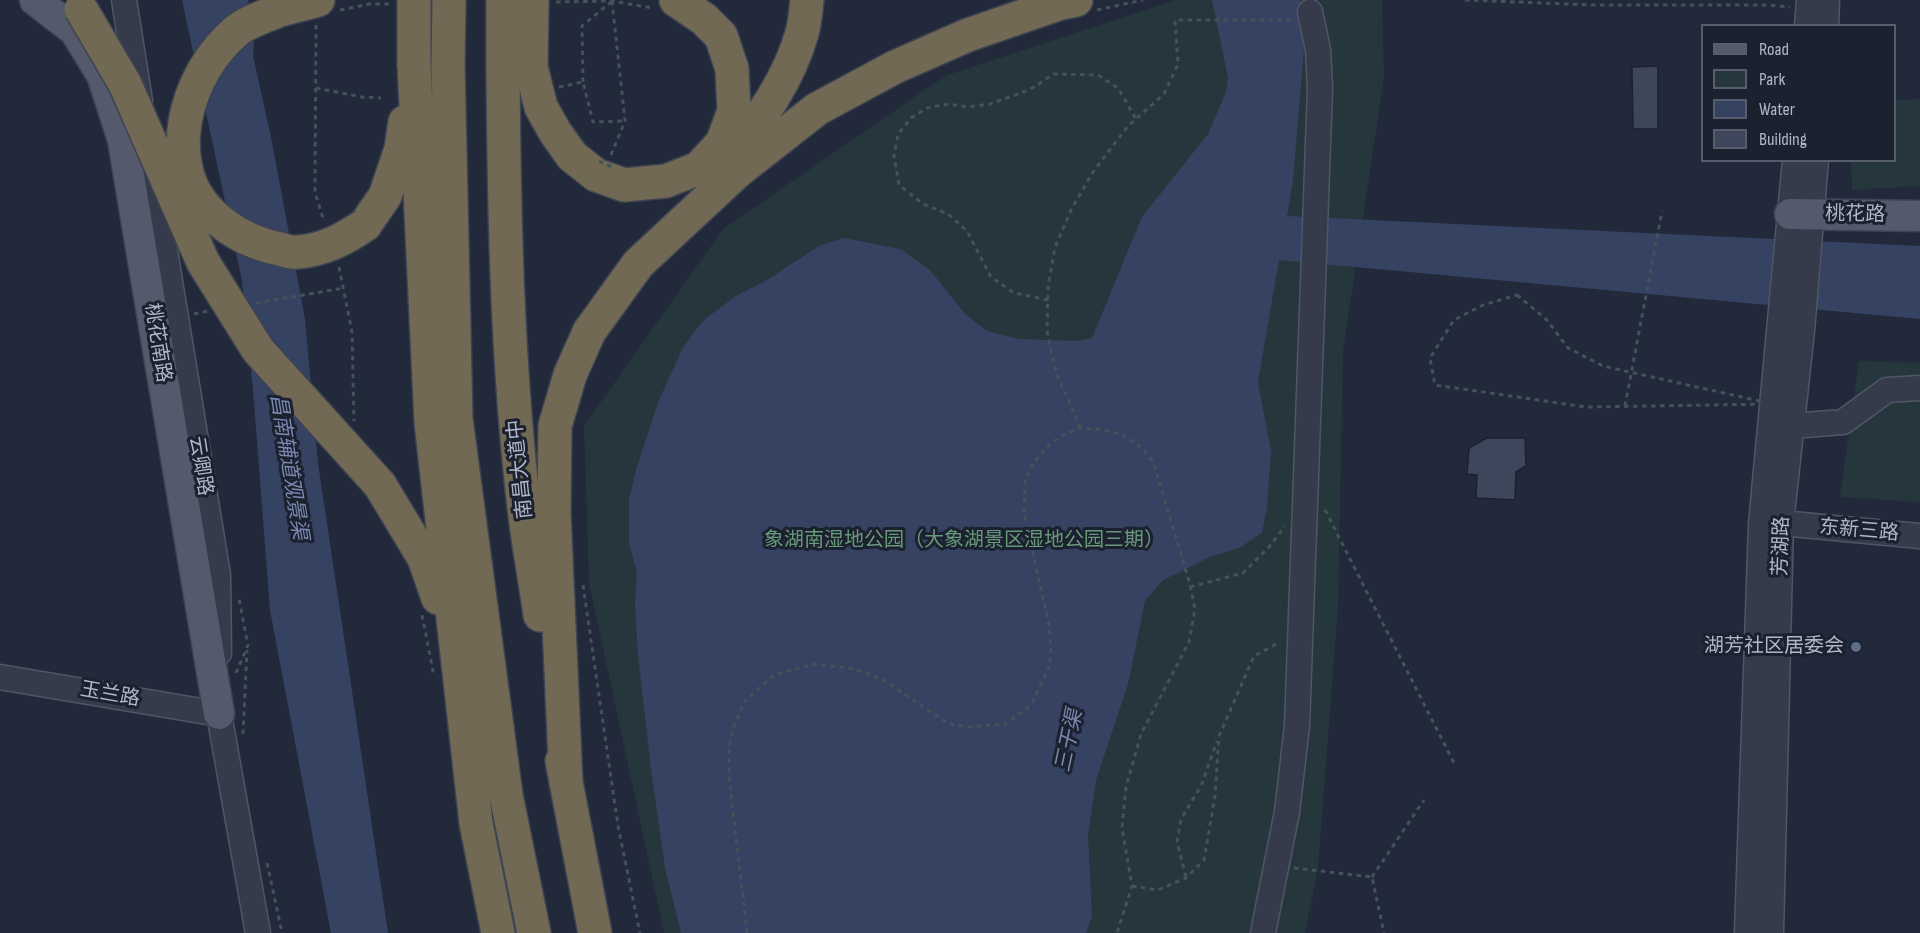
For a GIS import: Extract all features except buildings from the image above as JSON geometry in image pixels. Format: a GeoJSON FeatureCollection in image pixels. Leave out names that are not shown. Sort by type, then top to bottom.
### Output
{"type":"FeatureCollection","features":[{"type":"Feature","properties":{"kind":"highway"},"geometry":{"type":"LineString","coordinates":[[318,0],[280,10],[236,30],[212,57],[195,87],[185,116],[183,145],[188,177],[203,204],[229,229],[262,246],[296,253],[325,247],[345,239],[364,225],[385,196],[400,149],[414,64]]}},
{"type":"Feature","properties":{"kind":"highway"},"geometry":{"type":"LineString","coordinates":[[414,0],[414,64],[431,422],[476,823]]}},
{"type":"Feature","properties":{"kind":"highway"},"geometry":{"type":"LineString","coordinates":[[449,0],[448,65],[456,419],[506,795],[534,933]]}},
{"type":"Feature","properties":{"kind":"highway","name":"南昌大道中"},"geometry":{"type":"LineString","coordinates":[[503,0],[527,74],[504,223],[512,374],[524,507],[566,783],[595,933]]}},
{"type":"Feature","properties":{"kind":"highway"},"geometry":{"type":"LineString","coordinates":[[532,0],[527,74],[541,107],[572,156],[596,175],[624,186],[666,181],[699,168],[722,143],[734,111],[732,69],[721,36],[704,19],[676,0]]}},
{"type":"Feature","properties":{"kind":"highway"},"geometry":{"type":"LineString","coordinates":[[566,783],[554,513],[555,426],[570,375],[589,332],[638,264],[706,182],[747,137],[782,85],[803,32],[807,0]]}},
{"type":"Feature","properties":{"kind":"highway"},"geometry":{"type":"LineString","coordinates":[[638,264],[738,171],[818,109],[895,67],[968,35],[1061,3],[1084,6]]}},
{"type":"Feature","properties":{"kind":"highway"},"geometry":{"type":"LineString","coordinates":[[75,4],[125,84],[203,262],[258,350],[380,485],[424,558],[447,624],[476,823],[498,933]]}},
{"type":"Feature","properties":{"kind":"main road","name":"桃花南路"},"geometry":{"type":"LineString","coordinates":[[35,0],[75,31],[102,75],[123,140],[219,714]]}},
{"type":"Feature","properties":{"kind":"main road","name":"桃花路"},"geometry":{"type":"LineString","coordinates":[[1800,224],[1920,216]]}},
{"type":"Feature","properties":{"kind":"street","name":"云卿路"},"geometry":{"type":"LineString","coordinates":[[124,0],[218,575],[219,714],[258,933]]}},
{"type":"Feature","properties":{"kind":"street"},"geometry":{"type":"LineString","coordinates":[[1813,9],[1824,24]]}},
{"type":"Feature","properties":{"kind":"street"},"geometry":{"type":"LineString","coordinates":[[1263,933],[1287,812],[1298,726],[1301,632],[1314,503],[1320,88],[1318,50],[1311,16]]}},
{"type":"Feature","properties":{"kind":"street","name":"芳湖路"},"geometry":{"type":"LineString","coordinates":[[1747,933],[1771,524],[1792,426],[1791,332],[1800,224],[1795,162]]}},
{"type":"Feature","properties":{"kind":"street","name":"芳湖路"},"geometry":{"type":"LineString","coordinates":[[1800,224],[1816,162]]}},
{"type":"Feature","properties":{"kind":"street","name":"芳湖路"},"geometry":{"type":"LineString","coordinates":[[1771,933],[1773,404],[1791,332]]}},
{"type":"Feature","properties":{"kind":"street"},"geometry":{"type":"LineString","coordinates":[[1792,426],[1843,422],[1887,390],[1920,388]]}},
{"type":"Feature","properties":{"kind":"street","name":"东新三路"},"geometry":{"type":"LineString","coordinates":[[1771,524],[1920,536]]}},
{"type":"Feature","properties":{"kind":"street","name":"玉兰路"},"geometry":{"type":"LineString","coordinates":[[0,677],[219,714]]}},
{"type":"Feature","properties":{"kind":"path"},"geometry":{"type":"LineString","coordinates":[[1084,6],[1143,0]]}},
{"type":"Feature","properties":{"kind":"path"},"geometry":{"type":"LineString","coordinates":[[1465,0],[1594,5],[1767,5],[1813,9]]}},
{"type":"Feature","properties":{"kind":"path"},"geometry":{"type":"LineString","coordinates":[[605,168],[625,122],[612,1],[582,26],[583,82],[593,122],[625,122]]}},
{"type":"Feature","properties":{"kind":"path"},"geometry":{"type":"LineString","coordinates":[[1081,428],[1056,373],[1047,331],[1048,300],[1055,247],[1072,208],[1093,172],[1128,126],[1164,94],[1178,64],[1175,20],[1311,16]]}},
{"type":"Feature","properties":{"kind":"path"},"geometry":{"type":"LineString","coordinates":[[527,74],[583,82]]}},
{"type":"Feature","properties":{"kind":"path"},"geometry":{"type":"LineString","coordinates":[[1048,300],[1014,293],[991,277],[967,231],[948,214],[923,204],[899,185],[894,156],[898,134],[911,118],[927,108],[949,104],[967,107],[990,104],[1029,90],[1054,74],[1098,75],[1118,88],[1136,119]]}},
{"type":"Feature","properties":{"kind":"path"},"geometry":{"type":"LineString","coordinates":[[316,88],[362,97],[381,98]]}},
{"type":"Feature","properties":{"kind":"path"},"geometry":{"type":"LineString","coordinates":[[599,161],[614,168]]}},
{"type":"Feature","properties":{"kind":"path"},"geometry":{"type":"LineString","coordinates":[[1625,406],[1662,210]]}},
{"type":"Feature","properties":{"kind":"path"},"geometry":{"type":"LineString","coordinates":[[251,304],[344,288]]}},
{"type":"Feature","properties":{"kind":"path"},"geometry":{"type":"LineString","coordinates":[[1517,295],[1546,319],[1568,348],[1603,366],[1773,404],[1586,407],[1435,385],[1430,358],[1454,320],[1483,305],[1517,295]]}},
{"type":"Feature","properties":{"kind":"path"},"geometry":{"type":"LineString","coordinates":[[205,312],[216,310]]}},
{"type":"Feature","properties":{"kind":"path"},"geometry":{"type":"LineString","coordinates":[[747,933],[729,776],[729,747],[734,726],[746,701],[774,675],[814,664],[855,669],[882,679],[949,724],[968,727],[1005,724],[1031,705],[1048,670],[1051,653],[1049,625],[1024,514],[1024,479],[1034,462],[1050,444],[1065,434],[1081,428],[1104,430],[1123,435],[1139,446],[1153,461],[1195,609],[1189,642],[1141,734],[1126,787],[1122,828],[1132,886],[1117,933]]}},
{"type":"Feature","properties":{"kind":"path"},"geometry":{"type":"LineString","coordinates":[[1190,587],[1243,573],[1314,503],[1455,765]]}},
{"type":"Feature","properties":{"kind":"path"},"geometry":{"type":"LineString","coordinates":[[582,579],[618,826],[640,933]]}},
{"type":"Feature","properties":{"kind":"path"},"geometry":{"type":"LineString","coordinates":[[1186,878],[1178,842],[1181,819],[1201,786],[1219,736],[1254,656],[1301,632]]}},
{"type":"Feature","properties":{"kind":"path"},"geometry":{"type":"LineString","coordinates":[[243,739],[248,645]]}},
{"type":"Feature","properties":{"kind":"path"},"geometry":{"type":"LineString","coordinates":[[1132,886],[1158,890],[1186,878],[1204,860],[1215,796],[1219,736]]}},
{"type":"Feature","properties":{"kind":"path"},"geometry":{"type":"LineString","coordinates":[[1384,933],[1372,878],[1424,800]]}},
{"type":"Feature","properties":{"kind":"path"},"geometry":{"type":"LineString","coordinates":[[265,853],[282,933]]}},
{"type":"Feature","properties":{"kind":"path"},"geometry":{"type":"LineString","coordinates":[[1277,866],[1372,878]]}},
{"type":"Feature","properties":{"kind":"green space","name":"象湖南湿地公园（大象湖景区湿地公园三期）"},"geometry":{"type":"Polygon","coordinates":[[[1175,0],[1382,0],[1384,77],[1343,351],[1338,605],[1318,868],[1305,933],[664,933],[589,583],[584,426],[723,229],[945,76],[1175,0]]]}},
{"type":"Feature","properties":{"kind":"green space"},"geometry":{"type":"Polygon","coordinates":[[[1920,99],[1920,186],[1852,190],[1851,162],[1896,162],[1896,100],[1920,99]]]}},
{"type":"Feature","properties":{"kind":"green space"},"geometry":{"type":"Polygon","coordinates":[[[1859,361],[1920,363],[1920,502],[1840,497],[1859,361]]]}},
{"type":"Feature","properties":{"kind":"water","name":"昌南辅道观景渠"},"geometry":{"type":"Polygon","coordinates":[[[182,0],[248,0],[255,19],[253,56],[271,137],[305,319],[318,463],[388,933],[331,933],[270,610],[242,281],[182,0]]]}},
{"type":"Feature","properties":{"kind":"water","name":"象湖南湿地公园（大象湖景区湿地公园三期）"},"geometry":{"type":"Polygon","coordinates":[[[1212,0],[1301,0],[1304,49],[1293,180],[1287,216],[1920,246],[1920,319],[1279,260],[1258,382],[1271,451],[1267,507],[1262,533],[1239,548],[1212,556],[1163,580],[1145,601],[1128,684],[1096,780],[1088,835],[1092,917],[1086,933],[681,933],[665,868],[651,769],[638,655],[635,603],[637,572],[629,544],[629,500],[636,470],[659,400],[682,350],[705,319],[736,296],[767,280],[819,246],[844,238],[900,249],[930,270],[965,314],[987,331],[1019,339],[1077,341],[1092,338],[1142,217],[1208,134],[1226,92],[1228,78],[1212,0]]]}},
{"type":"Feature","properties":{"kind":"place","name":"湖芳社区居委会"},"geometry":{"type":"Point","coordinates":[1856,647]}},
{"type":"Feature","properties":{"kind":"water label","name":"三干渠"},"geometry":{"type":"Point","coordinates":[1070,741]}}]}
